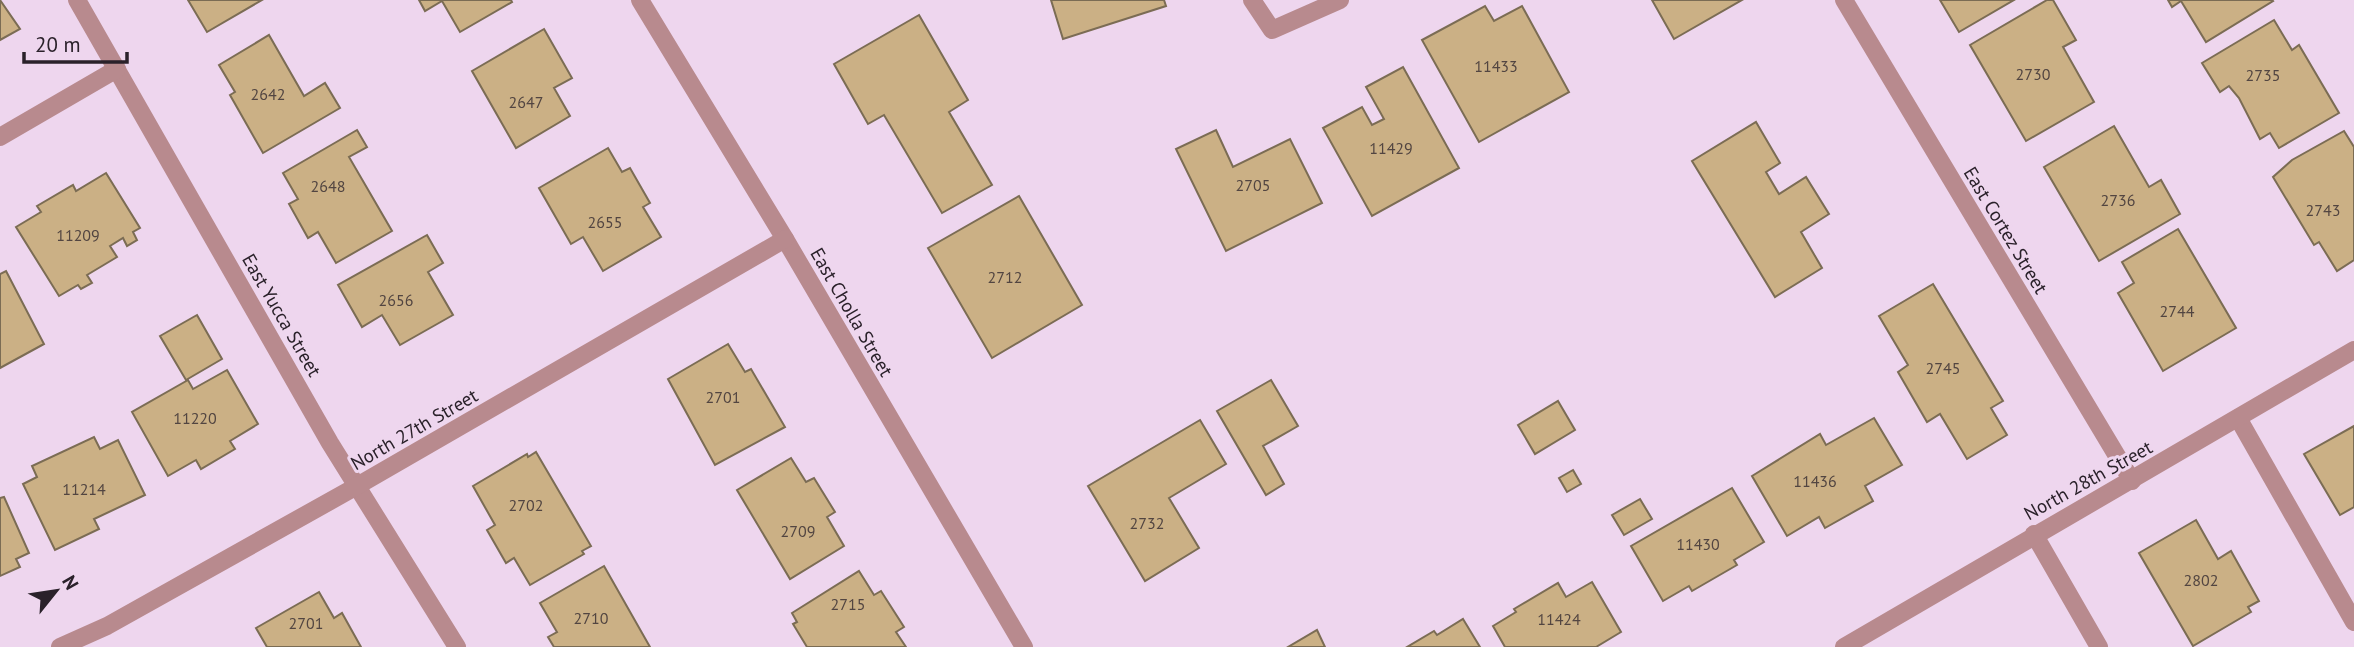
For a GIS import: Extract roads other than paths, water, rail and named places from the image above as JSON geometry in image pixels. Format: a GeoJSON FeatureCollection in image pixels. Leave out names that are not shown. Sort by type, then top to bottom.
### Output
{"type":"FeatureCollection","features":[{"type":"Feature","properties":{"kind":"street","name":"East Yucca Street"},"geometry":{"type":"LineString","coordinates":[[77,0],[357,486],[457,647]]}},
{"type":"Feature","properties":{"kind":"street","name":"East Cholla Street"},"geometry":{"type":"LineString","coordinates":[[640,0],[785,239],[1024,647]]}},
{"type":"Feature","properties":{"kind":"street"},"geometry":{"type":"LineString","coordinates":[[1252,0],[1272,30],[1340,0]]}},
{"type":"Feature","properties":{"kind":"street","name":"East Cortez Street"},"geometry":{"type":"LineString","coordinates":[[1844,0],[2132,481]]}},
{"type":"Feature","properties":{"kind":"street"},"geometry":{"type":"LineString","coordinates":[[0,138],[117,69]]}},
{"type":"Feature","properties":{"kind":"street","name":"North 27th Street"},"geometry":{"type":"LineString","coordinates":[[60,647],[107,626],[357,486],[785,239]]}},
{"type":"Feature","properties":{"kind":"street","name":"North 28th Street"},"geometry":{"type":"LineString","coordinates":[[1844,647],[2034,534],[2132,481],[2354,351]]}},
{"type":"Feature","properties":{"kind":"street"},"geometry":{"type":"LineString","coordinates":[[2238,418],[2354,622]]}},
{"type":"Feature","properties":{"kind":"street"},"geometry":{"type":"LineString","coordinates":[[2034,534],[2099,647]]}}]}
